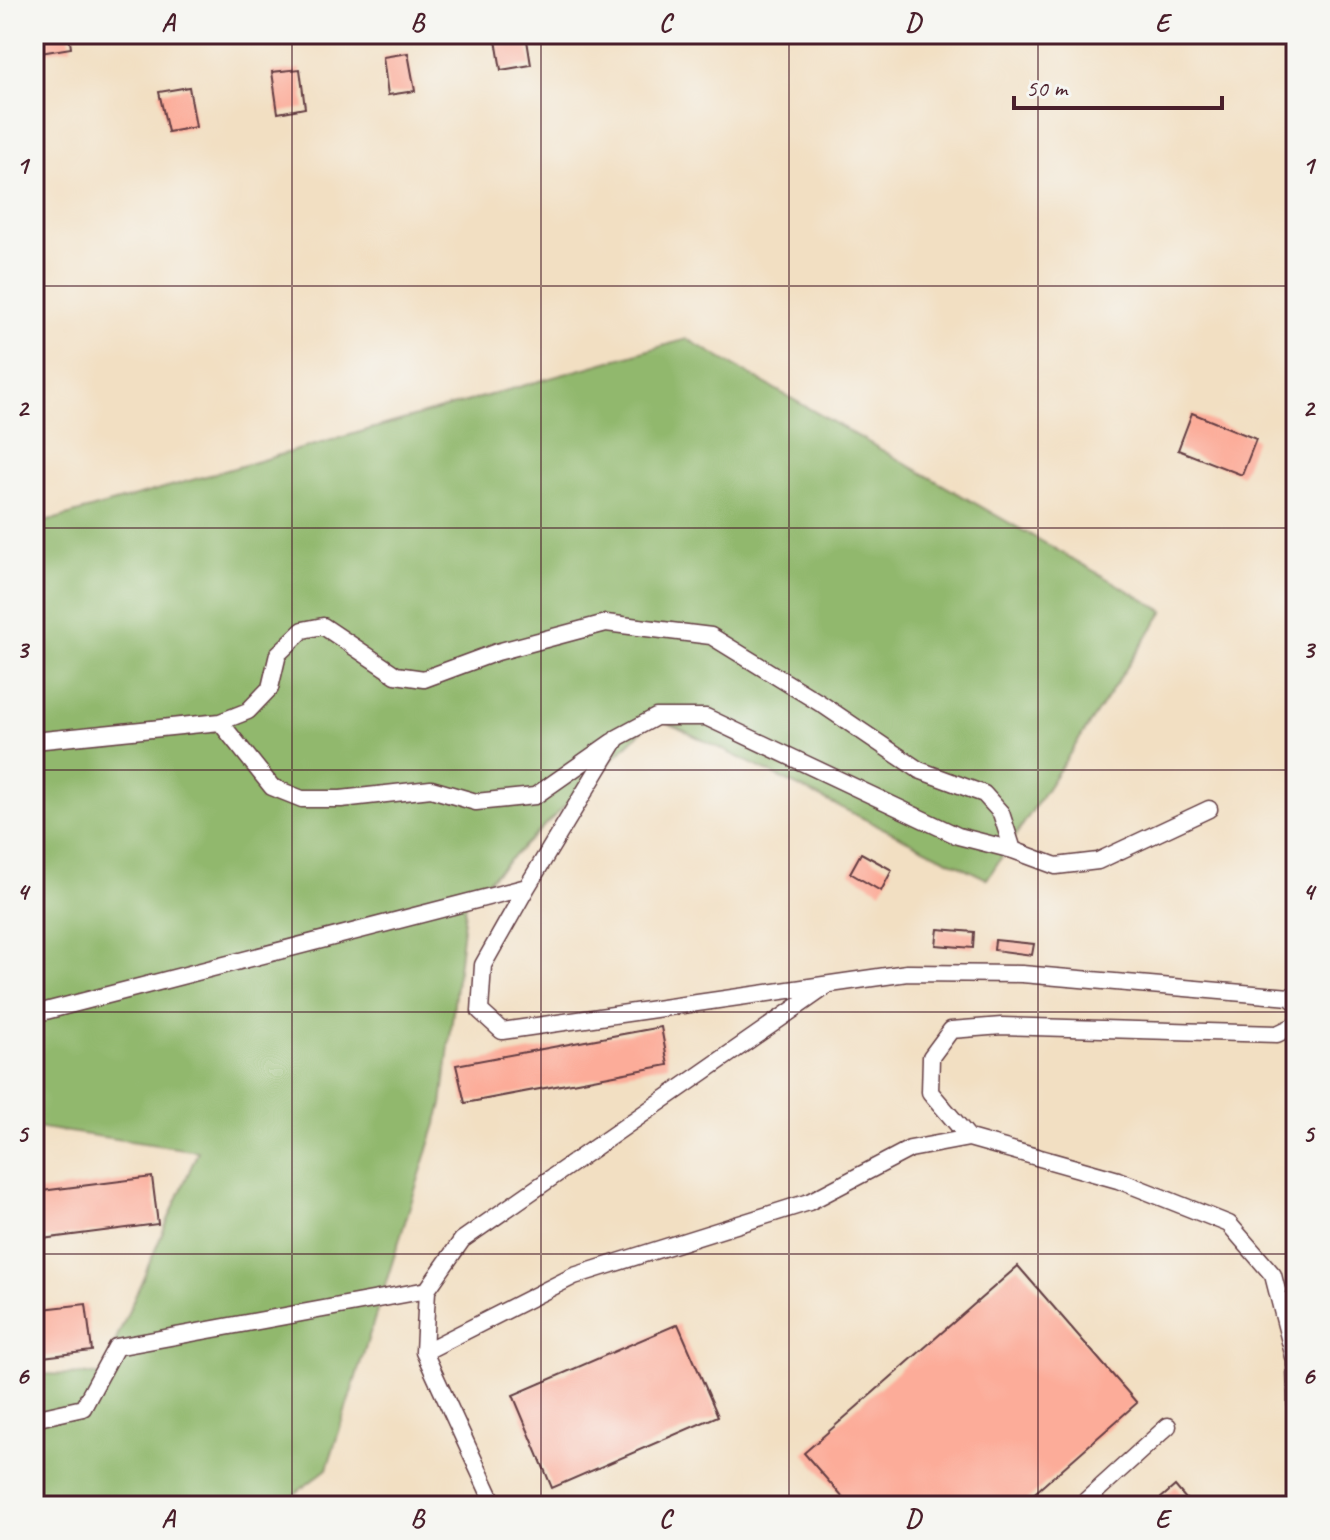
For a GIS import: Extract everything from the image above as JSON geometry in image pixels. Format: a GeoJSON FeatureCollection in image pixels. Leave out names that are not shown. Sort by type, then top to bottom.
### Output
{"type":"FeatureCollection","features":[{"type":"Feature","properties":{"kind":"lane"},"geometry":{"type":"LineString","coordinates":[[34,741],[220,722],[248,711],[270,688],[278,654],[303,630],[323,626],[396,675],[424,679],[497,652],[606,623],[711,636],[823,705],[919,770],[984,794],[1001,813],[1013,850]]}},
{"type":"Feature","properties":{"kind":"lane"},"geometry":{"type":"LineString","coordinates":[[220,722],[272,787],[302,799],[341,799],[431,789],[476,802],[535,796],[617,738],[656,717],[706,717],[958,836],[1013,850],[1056,866],[1098,861],[1209,809]]}},
{"type":"Feature","properties":{"kind":"lane"},"geometry":{"type":"LineString","coordinates":[[617,738],[483,965],[480,1011],[502,1031],[907,973],[1022,974],[1290,997],[1296,1002]]}},
{"type":"Feature","properties":{"kind":"lane"},"geometry":{"type":"LineString","coordinates":[[34,1014],[527,887]]}},
{"type":"Feature","properties":{"kind":"lane"},"geometry":{"type":"LineString","coordinates":[[495,1506],[424,1352],[427,1290],[462,1240],[829,984]]}},
{"type":"Feature","properties":{"kind":"lane"},"geometry":{"type":"LineString","coordinates":[[969,1138],[930,1092],[931,1057],[951,1030],[1002,1026],[1277,1034],[1296,1025]]}},
{"type":"Feature","properties":{"kind":"lane"},"geometry":{"type":"LineString","coordinates":[[424,1352],[574,1276],[809,1202],[910,1149],[969,1138],[1118,1180],[1229,1224],[1273,1275],[1295,1361],[1296,1405]]}},
{"type":"Feature","properties":{"kind":"lane"},"geometry":{"type":"LineString","coordinates":[[34,1419],[83,1408],[116,1347],[427,1290]]}},
{"type":"Feature","properties":{"kind":"lane"},"geometry":{"type":"LineString","coordinates":[[1080,1506],[1168,1426]]}},
{"type":"Feature","properties":{"kind":"green space"},"geometry":{"type":"Polygon","coordinates":[[[687,339],[1164,611],[987,879],[656,717],[466,902],[442,1105],[327,1469],[279,1506],[34,1506],[34,1374],[101,1375],[198,1151],[34,1127],[34,525],[687,339]]]}},
{"type":"Feature","properties":{"kind":"building"},"geometry":{"type":"Polygon","coordinates":[[[34,34],[69,34],[71,48],[34,54],[34,34]]]}},
{"type":"Feature","properties":{"kind":"building"},"geometry":{"type":"Polygon","coordinates":[[[495,34],[526,34],[531,65],[501,70],[495,34]]]}},
{"type":"Feature","properties":{"kind":"building"},"geometry":{"type":"Polygon","coordinates":[[[408,53],[415,91],[388,95],[383,57],[408,53]]]}},
{"type":"Feature","properties":{"kind":"building"},"geometry":{"type":"Polygon","coordinates":[[[300,69],[305,108],[278,113],[272,72],[300,69]]]}},
{"type":"Feature","properties":{"kind":"building"},"geometry":{"type":"Polygon","coordinates":[[[189,87],[196,127],[168,132],[159,92],[189,87]]]}},
{"type":"Feature","properties":{"kind":"building"},"geometry":{"type":"Polygon","coordinates":[[[1192,413],[1256,439],[1242,475],[1178,450],[1192,413]]]}},
{"type":"Feature","properties":{"kind":"building"},"geometry":{"type":"Polygon","coordinates":[[[861,853],[892,870],[881,891],[850,873],[861,853]]]}},
{"type":"Feature","properties":{"kind":"building"},"geometry":{"type":"Polygon","coordinates":[[[938,929],[974,932],[973,948],[936,945],[938,929]]]}},
{"type":"Feature","properties":{"kind":"building"},"geometry":{"type":"Polygon","coordinates":[[[995,940],[1034,944],[1032,955],[994,950],[995,940]]]}},
{"type":"Feature","properties":{"kind":"building"},"geometry":{"type":"Polygon","coordinates":[[[661,1027],[668,1065],[465,1103],[456,1065],[661,1027]]]}},
{"type":"Feature","properties":{"kind":"building"},"geometry":{"type":"Polygon","coordinates":[[[152,1177],[158,1224],[34,1240],[34,1192],[152,1177]]]}},
{"type":"Feature","properties":{"kind":"building"},"geometry":{"type":"Polygon","coordinates":[[[1018,1266],[1137,1403],[1020,1506],[850,1506],[804,1453],[1018,1266]]]}},
{"type":"Feature","properties":{"kind":"building"},"geometry":{"type":"Polygon","coordinates":[[[86,1304],[92,1351],[34,1358],[34,1310],[86,1304]]]}},
{"type":"Feature","properties":{"kind":"building"},"geometry":{"type":"Polygon","coordinates":[[[678,1324],[718,1416],[552,1488],[513,1395],[678,1324]]]}},
{"type":"Feature","properties":{"kind":"building"},"geometry":{"type":"Polygon","coordinates":[[[1175,1486],[1192,1506],[1152,1506],[1175,1486]]]}}]}
